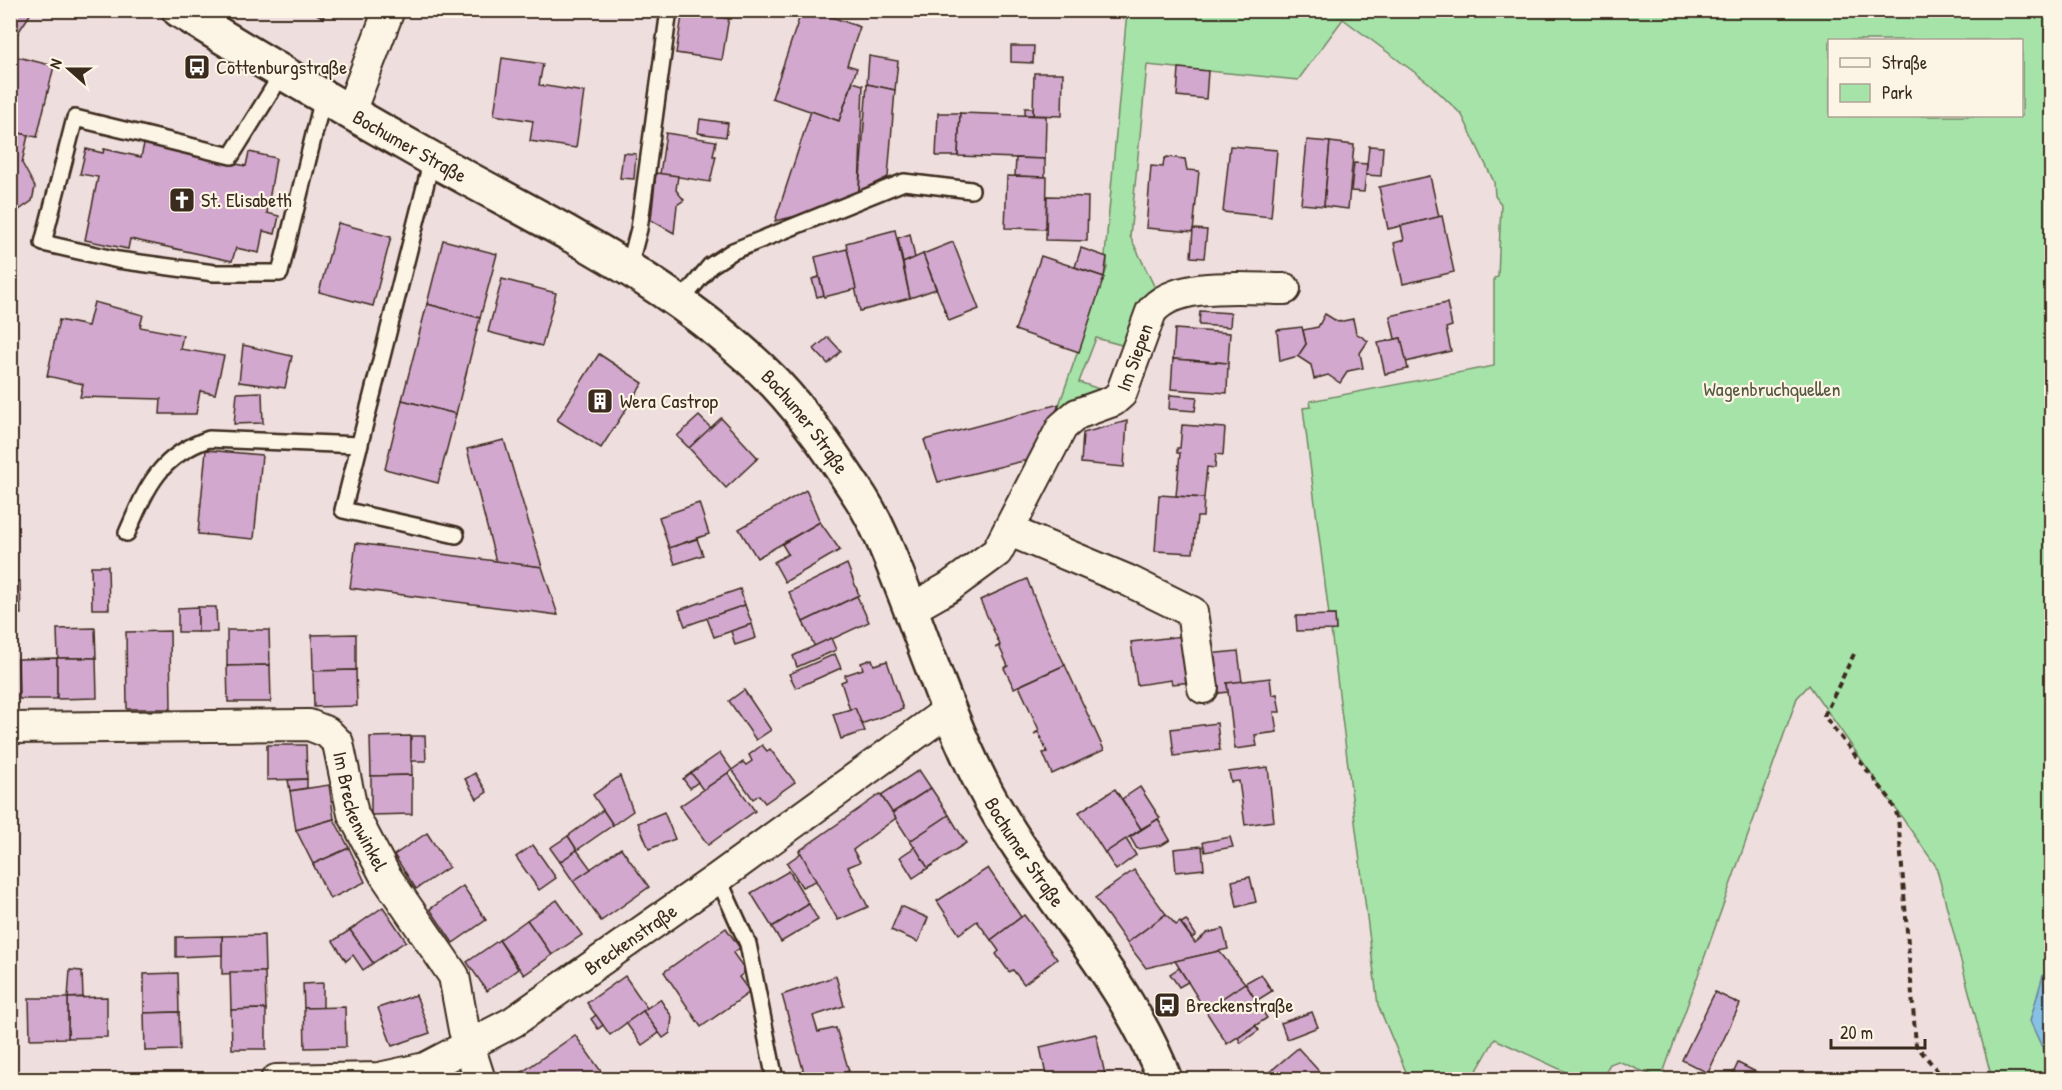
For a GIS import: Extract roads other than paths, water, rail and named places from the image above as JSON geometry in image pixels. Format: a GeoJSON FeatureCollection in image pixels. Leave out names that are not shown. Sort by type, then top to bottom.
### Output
{"type":"FeatureCollection","features":[{"type":"Feature","properties":{"kind":"main road","name":"Bochumer Straße"},"geometry":{"type":"LineString","coordinates":[[179,10],[336,105],[629,267],[681,302],[772,381],[822,440],[876,524],[949,710],[982,784],[1006,825],[1134,1016],[1165,1080]]}},
{"type":"Feature","properties":{"kind":"street"},"geometry":{"type":"LineString","coordinates":[[336,105],[389,10]]}},
{"type":"Feature","properties":{"kind":"street","name":"Im Siepen"},"geometry":{"type":"LineString","coordinates":[[910,609],[948,588],[997,552],[1010,531],[1062,427],[1077,414],[1113,401],[1121,394],[1151,312],[1158,303],[1208,288],[1285,289]]}},
{"type":"Feature","properties":{"kind":"street"},"geometry":{"type":"LineString","coordinates":[[1010,531],[1126,580],[1192,612],[1203,688]]}},
{"type":"Feature","properties":{"kind":"street","name":"Breckenstraße"},"geometry":{"type":"LineString","coordinates":[[276,1080],[379,1078],[425,1068],[513,1022],[718,878],[949,710]]}},
{"type":"Feature","properties":{"kind":"street","name":"Im Breckenwinkel"},"geometry":{"type":"LineString","coordinates":[[10,728],[309,725],[327,732],[338,742],[354,814],[385,875],[454,976],[469,1046],[480,1080]]}},
{"type":"Feature","properties":{"kind":"lane"},"geometry":{"type":"LineString","coordinates":[[629,267],[639,229],[669,10]]}},
{"type":"Feature","properties":{"kind":"lane"},"geometry":{"type":"LineString","coordinates":[[282,74],[231,156],[75,118],[43,243],[118,261],[214,273],[280,273],[336,105]]}},
{"type":"Feature","properties":{"kind":"lane"},"geometry":{"type":"LineString","coordinates":[[432,159],[343,510],[456,535]]}},
{"type":"Feature","properties":{"kind":"lane"},"geometry":{"type":"LineString","coordinates":[[681,302],[710,266],[733,251],[904,182],[971,190]]}},
{"type":"Feature","properties":{"kind":"lane"},"geometry":{"type":"LineString","coordinates":[[127,533],[142,499],[162,467],[186,447],[209,439],[360,445]]}},
{"type":"Feature","properties":{"kind":"lane"},"geometry":{"type":"LineString","coordinates":[[718,878],[748,944],[774,1080]]}},
{"type":"Feature","properties":{"kind":"water"},"geometry":{"type":"Polygon","coordinates":[[[2043,975],[2051,979],[2051,1067],[2030,1021],[2043,975]]]}},
{"type":"Feature","properties":{"kind":"place","name":"Cottenburgstraße"},"geometry":{"type":"Point","coordinates":[197,67]}},
{"type":"Feature","properties":{"kind":"place","name":"St. Elisabeth"},"geometry":{"type":"Point","coordinates":[182,200]}},
{"type":"Feature","properties":{"kind":"place","name":"Wera Castrop"},"geometry":{"type":"Point","coordinates":[600,401]}},
{"type":"Feature","properties":{"kind":"place","name":"Breckenstraße"},"geometry":{"type":"Point","coordinates":[1167,1005]}},
{"type":"Feature","properties":{"kind":"park label","name":"Wagenbruchquellen"},"geometry":{"type":"Point","coordinates":[1772,389]}}]}
